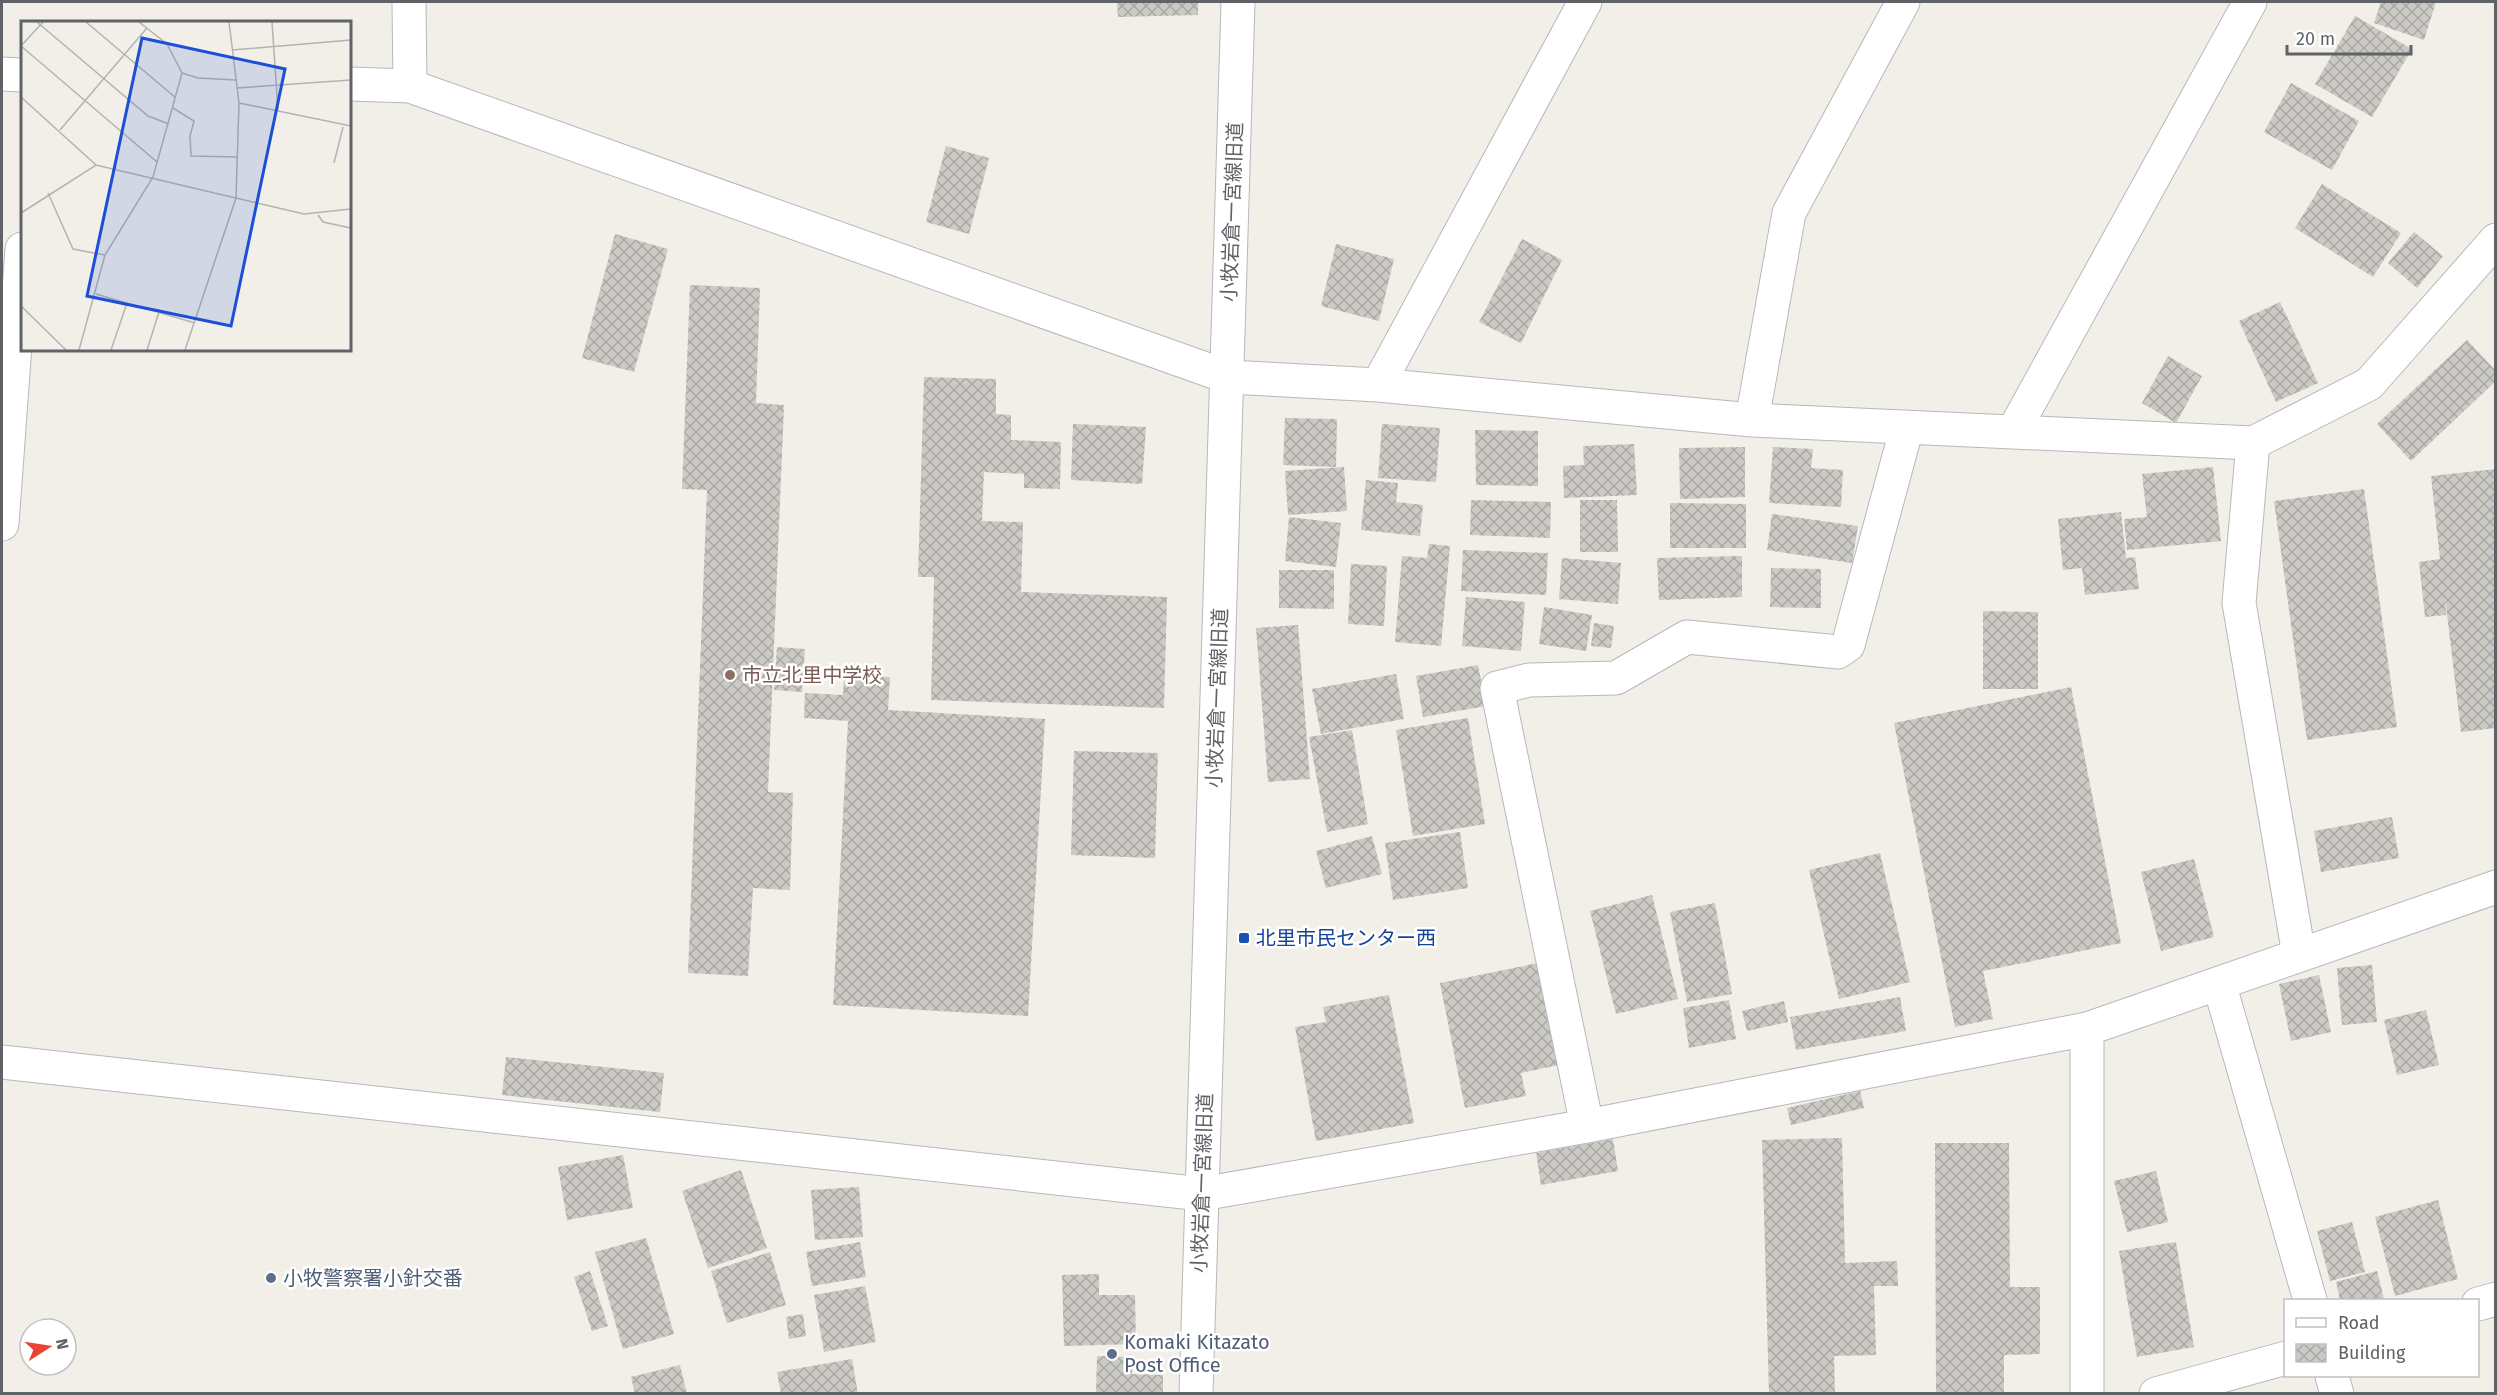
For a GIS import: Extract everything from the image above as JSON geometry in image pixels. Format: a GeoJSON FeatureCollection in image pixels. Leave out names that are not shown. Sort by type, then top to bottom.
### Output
{"type":"FeatureCollection","features":[{"type":"Feature","properties":{"kind":"street"},"geometry":{"type":"LineString","coordinates":[[409,2],[410,86]]}},
{"type":"Feature","properties":{"kind":"street","name":"小牧岩倉一宮線旧道"},"geometry":{"type":"LineString","coordinates":[[1196,1394],[1238,2]]}},
{"type":"Feature","properties":{"kind":"street"},"geometry":{"type":"LineString","coordinates":[[1378,385],[1585,2]]}},
{"type":"Feature","properties":{"kind":"street"},"geometry":{"type":"LineString","coordinates":[[1752,420],[1789,213],[1903,2]]}},
{"type":"Feature","properties":{"kind":"street"},"geometry":{"type":"LineString","coordinates":[[2013,432],[2250,2]]}},
{"type":"Feature","properties":{"kind":"street"},"geometry":{"type":"LineString","coordinates":[[2,74],[21,75]]}},
{"type":"Feature","properties":{"kind":"street"},"geometry":{"type":"LineString","coordinates":[[351,84],[410,86],[1228,377],[1378,385],[1752,420],[2253,443],[2369,384],[2496,240]]}},
{"type":"Feature","properties":{"kind":"street"},"geometry":{"type":"LineString","coordinates":[[2,524],[7,383],[21,258]]}},
{"type":"Feature","properties":{"kind":"street"},"geometry":{"type":"LineString","coordinates":[[1587,1126],[1497,688],[1529,680],[1616,678],[1687,637],[1838,652],[1848,645],[1907,427]]}},
{"type":"Feature","properties":{"kind":"street"},"geometry":{"type":"LineString","coordinates":[[2253,443],[2239,603],[2299,954]]}},
{"type":"Feature","properties":{"kind":"street"},"geometry":{"type":"LineString","coordinates":[[2,1062],[1202,1194],[1587,1126],[2087,1029],[2496,887]]}},
{"type":"Feature","properties":{"kind":"street"},"geometry":{"type":"LineString","coordinates":[[2219,982],[2310,1299]]}},
{"type":"Feature","properties":{"kind":"street"},"geometry":{"type":"LineString","coordinates":[[2087,1029],[2087,1394]]}},
{"type":"Feature","properties":{"kind":"street"},"geometry":{"type":"LineString","coordinates":[[2479,1304],[2496,1299]]}},
{"type":"Feature","properties":{"kind":"street"},"geometry":{"type":"LineString","coordinates":[[2156,1394],[2284,1359]]}},
{"type":"Feature","properties":{"kind":"street"},"geometry":{"type":"LineString","coordinates":[[2332,1377],[2337,1394]]}},
{"type":"Feature","properties":{"kind":"building"},"geometry":{"type":"Polygon","coordinates":[[[1117,2],[1198,2],[1198,15],[1118,17],[1117,2]]]}},
{"type":"Feature","properties":{"kind":"building"},"geometry":{"type":"Polygon","coordinates":[[[2381,2],[2436,2],[2424,40],[2374,23],[2381,2]]]}},
{"type":"Feature","properties":{"kind":"building"},"geometry":{"type":"Polygon","coordinates":[[[2355,16],[2412,49],[2372,117],[2315,84],[2355,16]]]}},
{"type":"Feature","properties":{"kind":"building"},"geometry":{"type":"Polygon","coordinates":[[[2291,83],[2359,121],[2332,170],[2264,132],[2291,83]]]}},
{"type":"Feature","properties":{"kind":"building"},"geometry":{"type":"Polygon","coordinates":[[[946,146],[989,158],[969,234],[926,222],[946,146]]]}},
{"type":"Feature","properties":{"kind":"building"},"geometry":{"type":"Polygon","coordinates":[[[2322,184],[2401,233],[2373,277],[2295,228],[2322,184]]]}},
{"type":"Feature","properties":{"kind":"building"},"geometry":{"type":"Polygon","coordinates":[[[2414,232],[2443,256],[2417,288],[2388,263],[2414,232]]]}},
{"type":"Feature","properties":{"kind":"building"},"geometry":{"type":"Polygon","coordinates":[[[615,234],[668,249],[634,372],[582,358],[615,234]]]}},
{"type":"Feature","properties":{"kind":"building"},"geometry":{"type":"Polygon","coordinates":[[[1522,239],[1562,260],[1521,343],[1479,322],[1522,239]]]}},
{"type":"Feature","properties":{"kind":"building"},"geometry":{"type":"Polygon","coordinates":[[[1336,244],[1394,259],[1379,321],[1321,306],[1336,244]]]}},
{"type":"Feature","properties":{"kind":"building"},"geometry":{"type":"Polygon","coordinates":[[[690,285],[760,288],[756,403],[784,405],[768,792],[793,793],[790,890],[753,888],[748,976],[688,973],[707,490],[682,489],[690,285]]]}},
{"type":"Feature","properties":{"kind":"building"},"geometry":{"type":"Polygon","coordinates":[[[2280,302],[2318,383],[2276,402],[2239,321],[2280,302]]]}},
{"type":"Feature","properties":{"kind":"building"},"geometry":{"type":"Polygon","coordinates":[[[2467,340],[2496,371],[2496,381],[2411,461],[2377,424],[2467,340]]]}},
{"type":"Feature","properties":{"kind":"building"},"geometry":{"type":"Polygon","coordinates":[[[2168,356],[2202,376],[2176,423],[2142,403],[2168,356]]]}},
{"type":"Feature","properties":{"kind":"building"},"geometry":{"type":"Polygon","coordinates":[[[924,377],[996,379],[996,414],[1011,415],[1011,440],[1061,442],[1060,489],[1024,488],[1024,474],[984,472],[982,521],[1023,522],[1021,592],[1167,597],[1164,708],[931,700],[934,577],[918,577],[924,377]]]}},
{"type":"Feature","properties":{"kind":"building"},"geometry":{"type":"Polygon","coordinates":[[[1285,418],[1337,419],[1336,467],[1283,465],[1285,418]]]}},
{"type":"Feature","properties":{"kind":"building"},"geometry":{"type":"Polygon","coordinates":[[[1073,424],[1146,427],[1142,484],[1071,480],[1073,424]]]}},
{"type":"Feature","properties":{"kind":"building"},"geometry":{"type":"Polygon","coordinates":[[[1382,424],[1440,428],[1436,482],[1378,478],[1382,424]]]}},
{"type":"Feature","properties":{"kind":"building"},"geometry":{"type":"Polygon","coordinates":[[[1475,430],[1538,431],[1538,486],[1476,485],[1475,430]]]}},
{"type":"Feature","properties":{"kind":"building"},"geometry":{"type":"Polygon","coordinates":[[[1634,444],[1637,495],[1564,498],[1563,466],[1584,465],[1583,446],[1634,444]]]}},
{"type":"Feature","properties":{"kind":"building"},"geometry":{"type":"Polygon","coordinates":[[[1745,447],[1745,497],[1680,499],[1679,448],[1745,447]]]}},
{"type":"Feature","properties":{"kind":"building"},"geometry":{"type":"Polygon","coordinates":[[[1773,447],[1813,449],[1811,468],[1843,470],[1841,507],[1769,503],[1773,447]]]}},
{"type":"Feature","properties":{"kind":"building"},"geometry":{"type":"Polygon","coordinates":[[[1344,467],[1347,511],[1288,515],[1285,471],[1344,467]]]}},
{"type":"Feature","properties":{"kind":"building"},"geometry":{"type":"Polygon","coordinates":[[[2213,467],[2221,541],[2127,550],[2124,519],[2147,517],[2142,474],[2213,467]]]}},
{"type":"Feature","properties":{"kind":"building"},"geometry":{"type":"Polygon","coordinates":[[[2496,469],[2496,728],[2461,732],[2445,597],[2446,615],[2425,617],[2419,562],[2440,559],[2431,476],[2496,469]]]}},
{"type":"Feature","properties":{"kind":"building"},"geometry":{"type":"Polygon","coordinates":[[[1366,480],[1398,483],[1396,502],[1423,505],[1420,536],[1361,530],[1366,480]]]}},
{"type":"Feature","properties":{"kind":"building"},"geometry":{"type":"Polygon","coordinates":[[[2364,489],[2397,727],[2307,740],[2274,501],[2364,489]]]}},
{"type":"Feature","properties":{"kind":"building"},"geometry":{"type":"Polygon","coordinates":[[[1471,500],[1551,502],[1550,538],[1470,535],[1471,500]]]}},
{"type":"Feature","properties":{"kind":"building"},"geometry":{"type":"Polygon","coordinates":[[[1580,500],[1617,500],[1618,552],[1580,552],[1580,500]]]}},
{"type":"Feature","properties":{"kind":"building"},"geometry":{"type":"Polygon","coordinates":[[[1670,503],[1746,504],[1746,548],[1670,548],[1670,503]]]}},
{"type":"Feature","properties":{"kind":"building"},"geometry":{"type":"Polygon","coordinates":[[[2121,512],[2126,558],[2135,557],[2139,589],[2085,595],[2082,568],[2063,570],[2058,519],[2121,512]]]}},
{"type":"Feature","properties":{"kind":"building"},"geometry":{"type":"Polygon","coordinates":[[[1772,514],[1858,526],[1852,563],[1767,550],[1772,514]]]}},
{"type":"Feature","properties":{"kind":"building"},"geometry":{"type":"Polygon","coordinates":[[[1289,517],[1341,523],[1336,567],[1285,561],[1289,517]]]}},
{"type":"Feature","properties":{"kind":"building"},"geometry":{"type":"Polygon","coordinates":[[[1429,544],[1450,546],[1441,646],[1395,642],[1402,556],[1427,558],[1429,544]]]}},
{"type":"Feature","properties":{"kind":"building"},"geometry":{"type":"Polygon","coordinates":[[[1463,550],[1548,553],[1546,595],[1461,591],[1463,550]]]}},
{"type":"Feature","properties":{"kind":"building"},"geometry":{"type":"Polygon","coordinates":[[[1742,556],[1742,597],[1659,600],[1657,558],[1742,556]]]}},
{"type":"Feature","properties":{"kind":"building"},"geometry":{"type":"Polygon","coordinates":[[[1562,558],[1621,563],[1618,604],[1559,599],[1562,558]]]}},
{"type":"Feature","properties":{"kind":"building"},"geometry":{"type":"Polygon","coordinates":[[[1351,564],[1387,566],[1384,626],[1348,624],[1351,564]]]}},
{"type":"Feature","properties":{"kind":"building"},"geometry":{"type":"Polygon","coordinates":[[[1771,568],[1821,569],[1821,608],[1770,607],[1771,568]]]}},
{"type":"Feature","properties":{"kind":"building"},"geometry":{"type":"Polygon","coordinates":[[[1279,570],[1334,570],[1334,609],[1279,608],[1279,570]]]}},
{"type":"Feature","properties":{"kind":"building"},"geometry":{"type":"Polygon","coordinates":[[[1466,597],[1525,602],[1521,651],[1462,646],[1466,597]]]}},
{"type":"Feature","properties":{"kind":"building"},"geometry":{"type":"Polygon","coordinates":[[[1544,607],[1592,615],[1586,651],[1539,644],[1544,607]]]}},
{"type":"Feature","properties":{"kind":"building"},"geometry":{"type":"Polygon","coordinates":[[[1983,611],[2038,612],[2038,689],[1983,689],[1983,611]]]}},
{"type":"Feature","properties":{"kind":"building"},"geometry":{"type":"Polygon","coordinates":[[[1594,623],[1614,626],[1611,648],[1591,646],[1594,623]]]}},
{"type":"Feature","properties":{"kind":"building"},"geometry":{"type":"Polygon","coordinates":[[[1298,625],[1310,779],[1268,782],[1256,628],[1298,625]]]}},
{"type":"Feature","properties":{"kind":"building"},"geometry":{"type":"Polygon","coordinates":[[[777,647],[805,649],[802,692],[774,690],[777,647]]]}},
{"type":"Feature","properties":{"kind":"building"},"geometry":{"type":"Polygon","coordinates":[[[1478,665],[1486,706],[1423,717],[1416,676],[1478,665]]]}},
{"type":"Feature","properties":{"kind":"building"},"geometry":{"type":"Polygon","coordinates":[[[1396,674],[1404,719],[1321,734],[1312,689],[1396,674]]]}},
{"type":"Feature","properties":{"kind":"building"},"geometry":{"type":"Polygon","coordinates":[[[844,675],[890,677],[888,710],[1045,719],[1028,1016],[833,1005],[848,721],[804,718],[805,693],[843,695],[844,675]]]}},
{"type":"Feature","properties":{"kind":"building"},"geometry":{"type":"Polygon","coordinates":[[[2071,687],[2121,943],[1983,971],[1993,1019],[1955,1027],[1894,723],[2071,687]]]}},
{"type":"Feature","properties":{"kind":"building"},"geometry":{"type":"Polygon","coordinates":[[[1468,718],[1485,824],[1413,836],[1396,730],[1468,718]]]}},
{"type":"Feature","properties":{"kind":"building"},"geometry":{"type":"Polygon","coordinates":[[[1352,730],[1368,824],[1327,832],[1309,737],[1352,730]]]}},
{"type":"Feature","properties":{"kind":"building"},"geometry":{"type":"Polygon","coordinates":[[[1074,751],[1158,753],[1155,858],[1071,855],[1074,751]]]}},
{"type":"Feature","properties":{"kind":"building"},"geometry":{"type":"Polygon","coordinates":[[[2392,817],[2399,858],[2321,872],[2314,831],[2392,817]]]}},
{"type":"Feature","properties":{"kind":"building"},"geometry":{"type":"Polygon","coordinates":[[[1460,832],[1468,888],[1393,900],[1385,843],[1460,832]]]}},
{"type":"Feature","properties":{"kind":"building"},"geometry":{"type":"Polygon","coordinates":[[[1372,836],[1382,874],[1326,888],[1316,851],[1372,836]]]}},
{"type":"Feature","properties":{"kind":"building"},"geometry":{"type":"Polygon","coordinates":[[[1880,853],[1910,982],[1839,999],[1809,870],[1880,853]]]}},
{"type":"Feature","properties":{"kind":"building"},"geometry":{"type":"Polygon","coordinates":[[[2194,859],[2214,937],[2161,951],[2141,872],[2194,859]]]}},
{"type":"Feature","properties":{"kind":"building"},"geometry":{"type":"Polygon","coordinates":[[[1652,895],[1678,999],[1616,1014],[1590,911],[1652,895]]]}},
{"type":"Feature","properties":{"kind":"building"},"geometry":{"type":"Polygon","coordinates":[[[1715,903],[1732,994],[1687,1002],[1670,912],[1715,903]]]}},
{"type":"Feature","properties":{"kind":"building"},"geometry":{"type":"Polygon","coordinates":[[[1538,963],[1559,1065],[1521,1073],[1526,1096],[1465,1108],[1440,983],[1538,963]]]}},
{"type":"Feature","properties":{"kind":"building"},"geometry":{"type":"Polygon","coordinates":[[[2372,965],[2377,1022],[2342,1025],[2337,968],[2372,965]]]}},
{"type":"Feature","properties":{"kind":"building"},"geometry":{"type":"Polygon","coordinates":[[[2319,975],[2331,1032],[2291,1041],[2279,984],[2319,975]]]}},
{"type":"Feature","properties":{"kind":"building"},"geometry":{"type":"Polygon","coordinates":[[[1389,995],[1414,1123],[1316,1141],[1295,1027],[1326,1022],[1323,1007],[1389,995]]]}},
{"type":"Feature","properties":{"kind":"building"},"geometry":{"type":"Polygon","coordinates":[[[1900,997],[1906,1031],[1796,1050],[1790,1017],[1900,997]]]}},
{"type":"Feature","properties":{"kind":"building"},"geometry":{"type":"Polygon","coordinates":[[[1729,1000],[1736,1039],[1689,1048],[1683,1008],[1729,1000]]]}},
{"type":"Feature","properties":{"kind":"building"},"geometry":{"type":"Polygon","coordinates":[[[1784,1001],[1788,1022],[1747,1031],[1742,1011],[1784,1001]]]}},
{"type":"Feature","properties":{"kind":"building"},"geometry":{"type":"Polygon","coordinates":[[[2426,1010],[2439,1065],[2397,1075],[2384,1020],[2426,1010]]]}},
{"type":"Feature","properties":{"kind":"building"},"geometry":{"type":"Polygon","coordinates":[[[506,1057],[664,1073],[660,1112],[502,1095],[506,1057]]]}},
{"type":"Feature","properties":{"kind":"building"},"geometry":{"type":"Polygon","coordinates":[[[1860,1091],[1864,1108],[1791,1125],[1787,1108],[1860,1091]]]}},
{"type":"Feature","properties":{"kind":"building"},"geometry":{"type":"Polygon","coordinates":[[[1842,1138],[1845,1263],[1897,1261],[1898,1286],[1874,1286],[1876,1355],[1834,1356],[1835,1394],[1769,1394],[1762,1140],[1842,1138]]]}},
{"type":"Feature","properties":{"kind":"building"},"geometry":{"type":"Polygon","coordinates":[[[1613,1139],[1618,1171],[1541,1185],[1536,1153],[1613,1139]]]}},
{"type":"Feature","properties":{"kind":"building"},"geometry":{"type":"Polygon","coordinates":[[[1935,1143],[2009,1143],[2010,1287],[2040,1287],[2040,1354],[2004,1355],[2004,1394],[1936,1394],[1935,1143]]]}},
{"type":"Feature","properties":{"kind":"building"},"geometry":{"type":"Polygon","coordinates":[[[623,1155],[633,1208],[567,1220],[558,1167],[623,1155]]]}},
{"type":"Feature","properties":{"kind":"building"},"geometry":{"type":"Polygon","coordinates":[[[741,1170],[767,1248],[708,1268],[682,1191],[741,1170]]]}},
{"type":"Feature","properties":{"kind":"building"},"geometry":{"type":"Polygon","coordinates":[[[2156,1171],[2168,1222],[2127,1232],[2114,1181],[2156,1171]]]}},
{"type":"Feature","properties":{"kind":"building"},"geometry":{"type":"Polygon","coordinates":[[[859,1187],[863,1237],[815,1240],[811,1190],[859,1187]]]}},
{"type":"Feature","properties":{"kind":"building"},"geometry":{"type":"Polygon","coordinates":[[[2438,1200],[2458,1279],[2395,1296],[2375,1217],[2438,1200]]]}},
{"type":"Feature","properties":{"kind":"building"},"geometry":{"type":"Polygon","coordinates":[[[2352,1222],[2365,1272],[2330,1281],[2317,1231],[2352,1222]]]}},
{"type":"Feature","properties":{"kind":"building"},"geometry":{"type":"Polygon","coordinates":[[[646,1238],[674,1334],[623,1349],[595,1252],[646,1238]]]}},
{"type":"Feature","properties":{"kind":"building"},"geometry":{"type":"Polygon","coordinates":[[[860,1242],[866,1277],[812,1286],[806,1252],[860,1242]]]}},
{"type":"Feature","properties":{"kind":"building"},"geometry":{"type":"Polygon","coordinates":[[[2176,1242],[2194,1347],[2137,1357],[2119,1251],[2176,1242]]]}},
{"type":"Feature","properties":{"kind":"building"},"geometry":{"type":"Polygon","coordinates":[[[770,1252],[786,1305],[727,1323],[711,1271],[770,1252]]]}},
{"type":"Feature","properties":{"kind":"building"},"geometry":{"type":"Polygon","coordinates":[[[590,1271],[608,1326],[592,1331],[574,1277],[590,1271]]]}},
{"type":"Feature","properties":{"kind":"building"},"geometry":{"type":"Polygon","coordinates":[[[2377,1271],[2384,1299],[2340,1299],[2336,1282],[2377,1271]]]}},
{"type":"Feature","properties":{"kind":"building"},"geometry":{"type":"Polygon","coordinates":[[[1099,1274],[1099,1295],[1135,1295],[1136,1344],[1064,1346],[1062,1275],[1099,1274]]]}},
{"type":"Feature","properties":{"kind":"building"},"geometry":{"type":"Polygon","coordinates":[[[865,1286],[876,1342],[824,1352],[814,1295],[865,1286]]]}},
{"type":"Feature","properties":{"kind":"building"},"geometry":{"type":"Polygon","coordinates":[[[803,1314],[806,1336],[789,1339],[786,1317],[803,1314]]]}},
{"type":"Feature","properties":{"kind":"building"},"geometry":{"type":"Polygon","coordinates":[[[1097,1356],[1133,1357],[1132,1374],[1163,1375],[1163,1394],[1096,1394],[1097,1356]]]}},
{"type":"Feature","properties":{"kind":"building"},"geometry":{"type":"Polygon","coordinates":[[[852,1359],[858,1394],[781,1394],[777,1372],[852,1359]]]}},
{"type":"Feature","properties":{"kind":"building"},"geometry":{"type":"Polygon","coordinates":[[[680,1365],[687,1394],[635,1394],[631,1377],[680,1365]]]}},
{"type":"Feature","properties":{"kind":"place","name":"市立北里中学校"},"geometry":{"type":"Point","coordinates":[730,675]}},
{"type":"Feature","properties":{"kind":"place","name":"北里市民センター西"},"geometry":{"type":"Point","coordinates":[1244,938]}},
{"type":"Feature","properties":{"kind":"place","name":"小牧警察署小針交番"},"geometry":{"type":"Point","coordinates":[271,1278]}},
{"type":"Feature","properties":{"kind":"place","name":"Komaki Kitazato Post Office"},"geometry":{"type":"Point","coordinates":[1112,1354]}}]}
